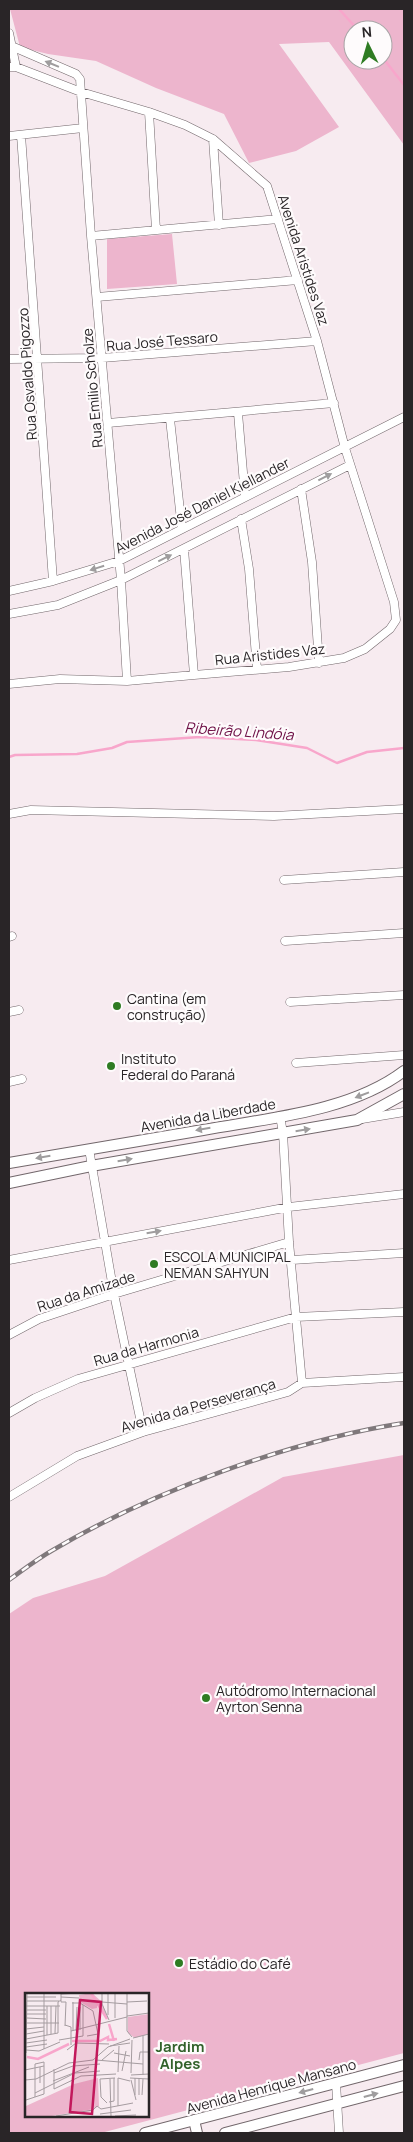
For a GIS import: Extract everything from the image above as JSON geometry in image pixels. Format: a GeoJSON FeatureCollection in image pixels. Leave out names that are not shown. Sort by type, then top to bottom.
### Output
{"type":"FeatureCollection","features":[{"type":"Feature","properties":{"kind":"street"},"geometry":{"type":"LineString","coordinates":[[9,34],[12,67]]}},
{"type":"Feature","properties":{"kind":"street"},"geometry":{"type":"LineString","coordinates":[[10,45],[76,74],[80,79],[81,92]]}},
{"type":"Feature","properties":{"kind":"street","name":"Avenida Aristides Vaz"},"geometry":{"type":"LineString","coordinates":[[12,67],[81,92],[150,112],[185,125],[213,139],[266,186],[317,341],[345,448]]}},
{"type":"Feature","properties":{"kind":"street","name":"Rua Emilio Scholze"},"geometry":{"type":"LineString","coordinates":[[81,92],[91,236],[121,580],[127,681]]}},
{"type":"Feature","properties":{"kind":"street"},"geometry":{"type":"LineString","coordinates":[[150,112],[156,230]]}},
{"type":"Feature","properties":{"kind":"street"},"geometry":{"type":"LineString","coordinates":[[9,136],[83,128]]}},
{"type":"Feature","properties":{"kind":"street","name":"Rua Osvaldo Pigozzo"},"geometry":{"type":"LineString","coordinates":[[21,135],[53,581]]}},
{"type":"Feature","properties":{"kind":"street"},"geometry":{"type":"LineString","coordinates":[[213,139],[219,225]]}},
{"type":"Feature","properties":{"kind":"street"},"geometry":{"type":"LineString","coordinates":[[91,236],[278,219]]}},
{"type":"Feature","properties":{"kind":"street"},"geometry":{"type":"LineString","coordinates":[[97,297],[298,280]]}},
{"type":"Feature","properties":{"kind":"street","name":"Rua José Tessaro"},"geometry":{"type":"LineString","coordinates":[[9,359],[102,358],[317,341]]}},
{"type":"Feature","properties":{"kind":"street"},"geometry":{"type":"LineString","coordinates":[[108,423],[334,404]]}},
{"type":"Feature","properties":{"kind":"street"},"geometry":{"type":"LineString","coordinates":[[238,413],[245,496]]}},
{"type":"Feature","properties":{"kind":"street","name":"Avenida José Daniel Kiellander"},"geometry":{"type":"LineString","coordinates":[[9,591],[53,581],[119,561],[404,417]]}},
{"type":"Feature","properties":{"kind":"street"},"geometry":{"type":"LineString","coordinates":[[170,419],[182,528]]}},
{"type":"Feature","properties":{"kind":"street","name":"Rua Aristides Vaz"},"geometry":{"type":"LineString","coordinates":[[9,684],[60,679],[127,681],[319,663],[344,658],[364,649],[390,629],[396,620],[394,602],[345,448]]}},
{"type":"Feature","properties":{"kind":"street"},"geometry":{"type":"LineString","coordinates":[[9,614],[58,605],[121,580],[350,464]]}},
{"type":"Feature","properties":{"kind":"street"},"geometry":{"type":"LineString","coordinates":[[301,489],[312,562],[319,663]]}},
{"type":"Feature","properties":{"kind":"street"},"geometry":{"type":"LineString","coordinates":[[242,519],[249,569],[257,669]]}},
{"type":"Feature","properties":{"kind":"street"},"geometry":{"type":"LineString","coordinates":[[184,549],[194,675]]}},
{"type":"Feature","properties":{"kind":"street"},"geometry":{"type":"LineString","coordinates":[[9,814],[31,810],[274,816],[404,808]]}},
{"type":"Feature","properties":{"kind":"street"},"geometry":{"type":"LineString","coordinates":[[284,880],[404,872]]}},
{"type":"Feature","properties":{"kind":"street"},"geometry":{"type":"LineString","coordinates":[[284,941],[404,933]]}},
{"type":"Feature","properties":{"kind":"street"},"geometry":{"type":"LineString","coordinates":[[290,1002],[404,995]]}},
{"type":"Feature","properties":{"kind":"street"},"geometry":{"type":"LineString","coordinates":[[9,1012],[19,1010]]}},
{"type":"Feature","properties":{"kind":"street"},"geometry":{"type":"LineString","coordinates":[[296,1063],[404,1055]]}},
{"type":"Feature","properties":{"kind":"street","name":"Avenida da Liberdade"},"geometry":{"type":"LineString","coordinates":[[9,1163],[280,1116],[330,1105],[364,1095],[404,1071]]}},
{"type":"Feature","properties":{"kind":"street"},"geometry":{"type":"LineString","coordinates":[[9,1082],[22,1079]]}},
{"type":"Feature","properties":{"kind":"street"},"geometry":{"type":"LineString","coordinates":[[357,1120],[404,1094]]}},
{"type":"Feature","properties":{"kind":"street"},"geometry":{"type":"LineString","coordinates":[[9,1183],[91,1166],[404,1112]]}},
{"type":"Feature","properties":{"kind":"street"},"geometry":{"type":"LineString","coordinates":[[280,1116],[283,1133],[302,1383]]}},
{"type":"Feature","properties":{"kind":"street"},"geometry":{"type":"LineString","coordinates":[[89,1149],[114,1294],[143,1432]]}},
{"type":"Feature","properties":{"kind":"street"},"geometry":{"type":"LineString","coordinates":[[9,1260],[289,1206],[404,1194]]}},
{"type":"Feature","properties":{"kind":"street","name":"Rua da Amizade"},"geometry":{"type":"LineString","coordinates":[[9,1335],[39,1319],[114,1294],[290,1242]]}},
{"type":"Feature","properties":{"kind":"street"},"geometry":{"type":"LineString","coordinates":[[292,1260],[404,1254]]}},
{"type":"Feature","properties":{"kind":"street","name":"Rua da Harmonia"},"geometry":{"type":"LineString","coordinates":[[9,1413],[35,1398],[78,1379],[296,1317],[404,1312]]}},
{"type":"Feature","properties":{"kind":"street","name":"Avenida da Perseverança"},"geometry":{"type":"LineString","coordinates":[[9,1496],[77,1456],[143,1432],[288,1392],[302,1383],[404,1377]]}},
{"type":"Feature","properties":{"kind":"street","name":"Avenida Henrique Mansano"},"geometry":{"type":"LineString","coordinates":[[145,2133],[160,2131],[194,2120],[404,2065]]}},
{"type":"Feature","properties":{"kind":"street"},"geometry":{"type":"LineString","coordinates":[[336,2083],[339,2133]]}},
{"type":"Feature","properties":{"kind":"street"},"geometry":{"type":"LineString","coordinates":[[224,2133],[404,2086]]}},
{"type":"Feature","properties":{"kind":"street"},"geometry":{"type":"LineString","coordinates":[[194,2120],[197,2133]]}},
{"type":"Feature","properties":{"kind":"shaded area"},"geometry":{"type":"Polygon","coordinates":[[[10,9],[404,9],[404,145],[349,70],[393,70],[393,20],[343,20],[343,61],[329,42],[279,44],[339,127],[296,151],[249,163],[224,114],[156,88],[96,61],[48,54],[20,47],[10,9]]]}},
{"type":"Feature","properties":{"kind":"shaded area"},"geometry":{"type":"Polygon","coordinates":[[[172,234],[177,284],[107,289],[107,239],[172,234]]]}},
{"type":"Feature","properties":{"kind":"shaded area","name":"Autódromo Internacional Ayrton Senna"},"geometry":{"type":"Polygon","coordinates":[[[404,1455],[404,2053],[101,2133],[9,2133],[9,1614],[33,1598],[105,1576],[283,1477],[404,1455]]]}},
{"type":"Feature","properties":{"kind":"waterway"},"geometry":{"type":"LineString","coordinates":[[339,9],[349,20]]}},
{"type":"Feature","properties":{"kind":"waterway"},"geometry":{"type":"LineString","coordinates":[[392,70],[404,85]]}},
{"type":"Feature","properties":{"kind":"waterway","name":"Ribeirão Lindóia"},"geometry":{"type":"LineString","coordinates":[[9,757],[15,755],[77,754],[112,748],[127,742],[200,737],[256,740],[307,748],[337,763],[367,752],[404,748]]}},
{"type":"Feature","properties":{"kind":"railway"},"geometry":{"type":"LineString","coordinates":[[9,1580],[47,1553],[92,1528],[134,1508],[223,1471],[315,1442],[404,1423]]}},
{"type":"Feature","properties":{"kind":"place","name":"Cantina (em construção)"},"geometry":{"type":"Point","coordinates":[117,1006]}},
{"type":"Feature","properties":{"kind":"place","name":"Instituto Federal do Paraná"},"geometry":{"type":"Point","coordinates":[111,1066]}},
{"type":"Feature","properties":{"kind":"place","name":"ESCOLA MUNICIPAL NEMAN SAHYUN"},"geometry":{"type":"Point","coordinates":[154,1264]}},
{"type":"Feature","properties":{"kind":"place","name":"Autódromo Internacional Ayrton Senna"},"geometry":{"type":"Point","coordinates":[206,1698]}},
{"type":"Feature","properties":{"kind":"place","name":"Estádio do Café"},"geometry":{"type":"Point","coordinates":[179,1963]}},
{"type":"Feature","properties":{"kind":"district","name":"Jardim Alpes"},"geometry":{"type":"Point","coordinates":[180,2054]}}]}
